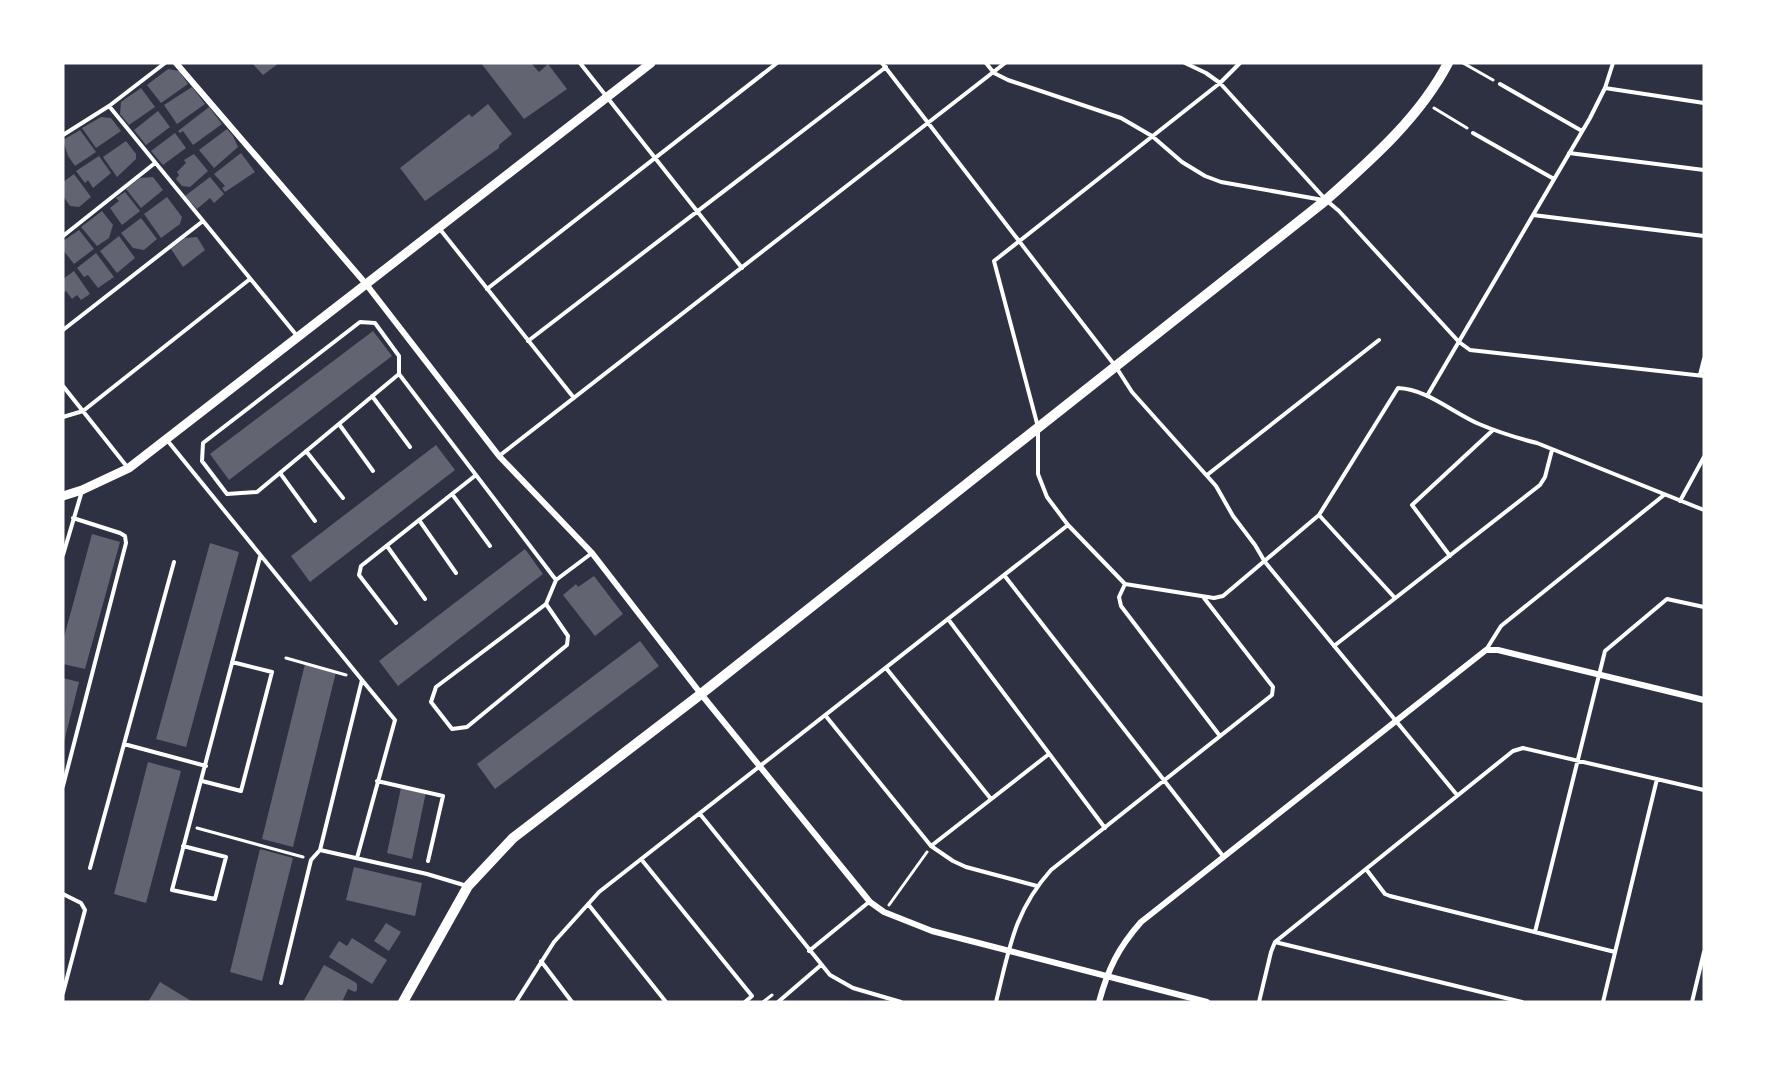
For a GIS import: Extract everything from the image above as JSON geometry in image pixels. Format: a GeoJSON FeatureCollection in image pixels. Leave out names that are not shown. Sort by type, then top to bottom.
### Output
{"type":"FeatureCollection","features":[{"type":"Feature","properties":{"kind":"main road"},"geometry":{"type":"LineString","coordinates":[[403,1002],[468,886],[513,838],[701,694],[1326,200],[1364,166],[1423,102],[1448,63]]}},
{"type":"Feature","properties":{"kind":"street"},"geometry":{"type":"LineString","coordinates":[[176,63],[366,284],[499,456],[592,553],[701,694],[870,902],[884,912],[932,931],[1202,1001]]}},
{"type":"Feature","properties":{"kind":"street"},"geometry":{"type":"LineString","coordinates":[[63,496],[82,490],[129,468],[651,63]]}},
{"type":"Feature","properties":{"kind":"street"},"geometry":{"type":"LineString","coordinates":[[1099,1002],[1114,959],[1125,939],[1141,922],[1486,650],[1498,650],[1704,700]]}},
{"type":"Feature","properties":{"kind":"lane"},"geometry":{"type":"LineString","coordinates":[[63,135],[109,106],[165,63]]}},
{"type":"Feature","properties":{"kind":"lane"},"geometry":{"type":"LineString","coordinates":[[580,63],[742,268]]}},
{"type":"Feature","properties":{"kind":"lane"},"geometry":{"type":"LineString","coordinates":[[487,289],[777,63]]}},
{"type":"Feature","properties":{"kind":"lane"},"geometry":{"type":"LineString","coordinates":[[986,63],[994,73],[1008,80],[1121,118],[1152,136],[1182,162],[1205,176],[1232,184],[1326,200]]}},
{"type":"Feature","properties":{"kind":"lane"},"geometry":{"type":"LineString","coordinates":[[499,456],[1005,63]]}},
{"type":"Feature","properties":{"kind":"lane"},"geometry":{"type":"LineString","coordinates":[[1185,63],[1220,83],[1326,200],[1339,211],[1459,342],[1470,350],[1702,375],[1704,360]]}},
{"type":"Feature","properties":{"kind":"lane"},"geometry":{"type":"LineString","coordinates":[[1240,63],[1220,83],[994,261],[1038,427],[1038,474],[1047,497],[1068,525],[1125,584],[1203,597],[1223,596],[1319,515],[1398,388],[1426,396],[1493,430],[1552,450],[1704,510]]}},
{"type":"Feature","properties":{"kind":"lane"},"geometry":{"type":"LineString","coordinates":[[1426,396],[1582,131],[1605,88],[1613,63]]}},
{"type":"Feature","properties":{"kind":"lane"},"geometry":{"type":"LineString","coordinates":[[528,341],[884,65],[1116,367],[1132,392],[1216,486],[1233,516],[1256,545],[1265,562],[1457,795]]}},
{"type":"Feature","properties":{"kind":"lane"},"geometry":{"type":"LineString","coordinates":[[1500,84],[1582,131]]}},
{"type":"Feature","properties":{"kind":"lane"},"geometry":{"type":"LineString","coordinates":[[1605,88],[1704,103]]}},
{"type":"Feature","properties":{"kind":"lane"},"geometry":{"type":"LineString","coordinates":[[109,106],[298,337]]}},
{"type":"Feature","properties":{"kind":"lane"},"geometry":{"type":"LineString","coordinates":[[1473,133],[1554,179]]}},
{"type":"Feature","properties":{"kind":"lane"},"geometry":{"type":"LineString","coordinates":[[1569,153],[1704,170]]}},
{"type":"Feature","properties":{"kind":"lane"},"geometry":{"type":"LineString","coordinates":[[63,236],[155,163]]}},
{"type":"Feature","properties":{"kind":"lane"},"geometry":{"type":"LineString","coordinates":[[1533,215],[1704,236]]}},
{"type":"Feature","properties":{"kind":"lane"},"geometry":{"type":"LineString","coordinates":[[63,330],[203,221]]}},
{"type":"Feature","properties":{"kind":"lane"},"geometry":{"type":"LineString","coordinates":[[439,228],[574,398]]}},
{"type":"Feature","properties":{"kind":"lane"},"geometry":{"type":"LineString","coordinates":[[63,417],[83,411],[250,279]]}},
{"type":"Feature","properties":{"kind":"lane"},"geometry":{"type":"LineString","coordinates":[[399,374],[257,492],[227,494],[202,461],[203,443],[360,322],[375,323],[399,356],[399,374],[556,580]]}},
{"type":"Feature","properties":{"kind":"lane"},"geometry":{"type":"LineString","coordinates":[[1207,475],[1379,340]]}},
{"type":"Feature","properties":{"kind":"lane"},"geometry":{"type":"LineString","coordinates":[[63,386],[129,468]]}},
{"type":"Feature","properties":{"kind":"lane"},"geometry":{"type":"LineString","coordinates":[[372,396],[410,447]]}},
{"type":"Feature","properties":{"kind":"lane"},"geometry":{"type":"LineString","coordinates":[[339,424],[373,471]]}},
{"type":"Feature","properties":{"kind":"lane"},"geometry":{"type":"LineString","coordinates":[[1450,556],[1412,505],[1493,430]]}},
{"type":"Feature","properties":{"kind":"lane"},"geometry":{"type":"LineString","coordinates":[[166,439],[395,720],[357,858]]}},
{"type":"Feature","properties":{"kind":"lane"},"geometry":{"type":"LineString","coordinates":[[1334,646],[1540,485],[1545,477],[1552,450]]}},
{"type":"Feature","properties":{"kind":"lane"},"geometry":{"type":"LineString","coordinates":[[306,451],[343,498]]}},
{"type":"Feature","properties":{"kind":"lane"},"geometry":{"type":"LineString","coordinates":[[1680,501],[1704,457]]}},
{"type":"Feature","properties":{"kind":"lane"},"geometry":{"type":"LineString","coordinates":[[280,473],[315,522]]}},
{"type":"Feature","properties":{"kind":"lane"},"geometry":{"type":"LineString","coordinates":[[396,623],[359,575],[361,566],[476,475]]}},
{"type":"Feature","properties":{"kind":"lane"},"geometry":{"type":"LineString","coordinates":[[63,555],[82,490]]}},
{"type":"Feature","properties":{"kind":"lane"},"geometry":{"type":"LineString","coordinates":[[452,494],[490,546]]}},
{"type":"Feature","properties":{"kind":"lane"},"geometry":{"type":"LineString","coordinates":[[1486,650],[1501,626],[1665,495]]}},
{"type":"Feature","properties":{"kind":"lane"},"geometry":{"type":"LineString","coordinates":[[1319,515],[1395,598]]}},
{"type":"Feature","properties":{"kind":"lane"},"geometry":{"type":"LineString","coordinates":[[63,786],[126,543],[125,536],[120,533],[73,519]]}},
{"type":"Feature","properties":{"kind":"lane"},"geometry":{"type":"LineString","coordinates":[[419,520],[456,573]]}},
{"type":"Feature","properties":{"kind":"lane"},"geometry":{"type":"LineString","coordinates":[[516,1002],[554,942],[599,892],[1068,525]]}},
{"type":"Feature","properties":{"kind":"lane"},"geometry":{"type":"LineString","coordinates":[[387,546],[425,599]]}},
{"type":"Feature","properties":{"kind":"lane"},"geometry":{"type":"LineString","coordinates":[[546,604],[568,636],[567,645],[467,727],[452,729],[431,702],[436,687],[546,604],[556,580],[592,553]]}},
{"type":"Feature","properties":{"kind":"lane"},"geometry":{"type":"LineString","coordinates":[[183,846],[226,857],[215,899],[172,890],[183,846],[206,766],[260,556]]}},
{"type":"Feature","properties":{"kind":"lane"},"geometry":{"type":"LineString","coordinates":[[90,868],[174,562]]}},
{"type":"Feature","properties":{"kind":"lane"},"geometry":{"type":"LineString","coordinates":[[1004,575],[1224,857]]}},
{"type":"Feature","properties":{"kind":"lane"},"geometry":{"type":"LineString","coordinates":[[1125,584],[1119,597],[1121,606],[1220,736]]}},
{"type":"Feature","properties":{"kind":"lane"},"geometry":{"type":"LineString","coordinates":[[996,1002],[1017,922],[1027,901],[1051,870],[1272,695],[1273,687],[1203,597]]}},
{"type":"Feature","properties":{"kind":"lane"},"geometry":{"type":"LineString","coordinates":[[1535,932],[1605,651],[1667,599],[1704,607]]}},
{"type":"Feature","properties":{"kind":"lane"},"geometry":{"type":"LineString","coordinates":[[948,619],[1105,828]]}},
{"type":"Feature","properties":{"kind":"lane"},"geometry":{"type":"LineString","coordinates":[[202,781],[241,791],[272,672],[232,662]]}},
{"type":"Feature","properties":{"kind":"lane"},"geometry":{"type":"LineString","coordinates":[[886,668],[991,799]]}},
{"type":"Feature","properties":{"kind":"lane"},"geometry":{"type":"LineString","coordinates":[[281,983],[311,860],[320,850],[362,680]]}},
{"type":"Feature","properties":{"kind":"lane"},"geometry":{"type":"LineString","coordinates":[[825,715],[931,846],[966,867],[1037,886]]}},
{"type":"Feature","properties":{"kind":"lane"},"geometry":{"type":"LineString","coordinates":[[124,744],[206,766]]}},
{"type":"Feature","properties":{"kind":"lane"},"geometry":{"type":"LineString","coordinates":[[1259,1002],[1270,952],[1275,942],[1518,748],[1704,790]]}},
{"type":"Feature","properties":{"kind":"lane"},"geometry":{"type":"LineString","coordinates":[[931,846],[1049,754]]}},
{"type":"Feature","properties":{"kind":"lane"},"geometry":{"type":"LineString","coordinates":[[1603,1002],[1657,779]]}},
{"type":"Feature","properties":{"kind":"lane"},"geometry":{"type":"LineString","coordinates":[[377,781],[443,796],[428,861]]}},
{"type":"Feature","properties":{"kind":"lane"},"geometry":{"type":"LineString","coordinates":[[700,814],[830,975],[846,985],[901,1002]]}},
{"type":"Feature","properties":{"kind":"lane"},"geometry":{"type":"LineString","coordinates":[[320,850],[428,874],[468,886]]}},
{"type":"Feature","properties":{"kind":"lane"},"geometry":{"type":"LineString","coordinates":[[641,859],[752,996],[745,1002]]}},
{"type":"Feature","properties":{"kind":"lane"},"geometry":{"type":"LineString","coordinates":[[1366,869],[1385,894],[1390,896],[1615,952]]}},
{"type":"Feature","properties":{"kind":"lane"},"geometry":{"type":"LineString","coordinates":[[63,894],[81,903],[85,910],[63,993]]}},
{"type":"Feature","properties":{"kind":"lane"},"geometry":{"type":"LineString","coordinates":[[809,951],[870,902]]}},
{"type":"Feature","properties":{"kind":"lane"},"geometry":{"type":"LineString","coordinates":[[588,903],[666,1002]]}},
{"type":"Feature","properties":{"kind":"lane"},"geometry":{"type":"LineString","coordinates":[[1275,942],[1522,1002]]}},
{"type":"Feature","properties":{"kind":"lane"},"geometry":{"type":"LineString","coordinates":[[1692,1002],[1704,952]]}},
{"type":"Feature","properties":{"kind":"lane"},"geometry":{"type":"LineString","coordinates":[[541,961],[572,1002]]}},
{"type":"Feature","properties":{"kind":"lane"},"geometry":{"type":"LineString","coordinates":[[777,1002],[821,965]]}},
{"type":"Feature","properties":{"kind":"path"},"geometry":{"type":"LineString","coordinates":[[1464,63],[1500,84]]}},
{"type":"Feature","properties":{"kind":"path"},"geometry":{"type":"LineString","coordinates":[[1423,102],[1473,133]]}},
{"type":"Feature","properties":{"kind":"path"},"geometry":{"type":"LineString","coordinates":[[286,658],[362,680]]}},
{"type":"Feature","properties":{"kind":"path"},"geometry":{"type":"LineString","coordinates":[[189,826],[311,860]]}},
{"type":"Feature","properties":{"kind":"path"},"geometry":{"type":"LineString","coordinates":[[884,912],[931,846]]}},
{"type":"Feature","properties":{"kind":"building"},"geometry":{"type":"Polygon","coordinates":[[[252,63],[279,63],[263,75],[252,63]]]}},
{"type":"Feature","properties":{"kind":"building"},"geometry":{"type":"Polygon","coordinates":[[[481,63],[531,63],[539,72],[548,64],[567,89],[524,119],[481,63]]]}},
{"type":"Feature","properties":{"kind":"building"},"geometry":{"type":"Polygon","coordinates":[[[168,69],[179,71],[188,84],[161,103],[147,85],[168,69]]]}},
{"type":"Feature","properties":{"kind":"building"},"geometry":{"type":"Polygon","coordinates":[[[192,87],[205,104],[177,124],[164,105],[192,87]]]}},
{"type":"Feature","properties":{"kind":"building"},"geometry":{"type":"Polygon","coordinates":[[[141,88],[155,107],[129,125],[120,114],[121,102],[141,88]]]}},
{"type":"Feature","properties":{"kind":"building"},"geometry":{"type":"Polygon","coordinates":[[[488,104],[512,134],[499,145],[499,148],[425,201],[400,168],[469,114],[472,117],[488,104]]]}},
{"type":"Feature","properties":{"kind":"building"},"geometry":{"type":"Polygon","coordinates":[[[209,107],[222,124],[193,145],[183,131],[180,133],[178,131],[209,107]]]}},
{"type":"Feature","properties":{"kind":"building"},"geometry":{"type":"Polygon","coordinates":[[[158,111],[170,127],[146,145],[134,130],[158,111]]]}},
{"type":"Feature","properties":{"kind":"building"},"geometry":{"type":"Polygon","coordinates":[[[101,117],[111,118],[121,131],[96,148],[82,128],[101,117]]]}},
{"type":"Feature","properties":{"kind":"building"},"geometry":{"type":"Polygon","coordinates":[[[227,129],[238,147],[214,168],[199,150],[227,129]]]}},
{"type":"Feature","properties":{"kind":"building"},"geometry":{"type":"Polygon","coordinates":[[[80,130],[96,152],[75,166],[68,156],[63,140],[80,130]]]}},
{"type":"Feature","properties":{"kind":"building"},"geometry":{"type":"Polygon","coordinates":[[[175,133],[186,148],[163,165],[151,151],[175,133]]]}},
{"type":"Feature","properties":{"kind":"building"},"geometry":{"type":"Polygon","coordinates":[[[126,141],[136,154],[136,159],[117,177],[103,157],[126,141]]]}},
{"type":"Feature","properties":{"kind":"building"},"geometry":{"type":"Polygon","coordinates":[[[241,153],[255,172],[225,192],[222,188],[225,186],[214,174],[241,153]]]}},
{"type":"Feature","properties":{"kind":"building"},"geometry":{"type":"Polygon","coordinates":[[[194,154],[208,171],[190,187],[182,186],[176,179],[179,175],[177,172],[186,163],[184,160],[194,154]]]}},
{"type":"Feature","properties":{"kind":"building"},"geometry":{"type":"Polygon","coordinates":[[[99,156],[111,173],[93,188],[88,180],[85,183],[76,171],[99,156]]]}},
{"type":"Feature","properties":{"kind":"building"},"geometry":{"type":"Polygon","coordinates":[[[74,174],[91,197],[79,207],[70,206],[63,196],[63,182],[74,174]]]}},
{"type":"Feature","properties":{"kind":"building"},"geometry":{"type":"Polygon","coordinates":[[[153,177],[163,190],[141,208],[126,189],[140,178],[153,177]]]}},
{"type":"Feature","properties":{"kind":"building"},"geometry":{"type":"Polygon","coordinates":[[[210,177],[224,194],[214,203],[210,198],[197,209],[185,196],[210,177]]]}},
{"type":"Feature","properties":{"kind":"building"},"geometry":{"type":"Polygon","coordinates":[[[125,192],[140,211],[122,225],[110,208],[119,201],[116,198],[125,192]]]}},
{"type":"Feature","properties":{"kind":"building"},"geometry":{"type":"Polygon","coordinates":[[[167,197],[182,217],[180,224],[161,238],[144,214],[167,197]]]}},
{"type":"Feature","properties":{"kind":"building"},"geometry":{"type":"Polygon","coordinates":[[[102,211],[113,225],[109,238],[97,246],[81,227],[102,211]]]}},
{"type":"Feature","properties":{"kind":"building"},"geometry":{"type":"Polygon","coordinates":[[[141,218],[157,239],[144,250],[133,248],[121,233],[141,218]]]}},
{"type":"Feature","properties":{"kind":"building"},"geometry":{"type":"Polygon","coordinates":[[[79,230],[94,249],[74,264],[63,250],[63,241],[79,230]]]}},
{"type":"Feature","properties":{"kind":"building"},"geometry":{"type":"Polygon","coordinates":[[[119,236],[135,258],[117,273],[100,251],[119,236]]]}},
{"type":"Feature","properties":{"kind":"building"},"geometry":{"type":"Polygon","coordinates":[[[197,237],[205,250],[183,267],[171,249],[185,238],[197,237]]]}},
{"type":"Feature","properties":{"kind":"building"},"geometry":{"type":"Polygon","coordinates":[[[96,253],[114,277],[98,288],[88,275],[84,277],[77,268],[96,253]]]}},
{"type":"Feature","properties":{"kind":"building"},"geometry":{"type":"Polygon","coordinates":[[[74,271],[90,294],[81,300],[77,295],[72,299],[66,291],[63,293],[63,279],[74,271]]]}},
{"type":"Feature","properties":{"kind":"building"},"geometry":{"type":"Polygon","coordinates":[[[373,331],[392,356],[229,480],[210,454],[373,331]]]}},
{"type":"Feature","properties":{"kind":"building"},"geometry":{"type":"Polygon","coordinates":[[[436,445],[455,470],[310,582],[291,556],[436,445]]]}},
{"type":"Feature","properties":{"kind":"building"},"geometry":{"type":"Polygon","coordinates":[[[92,534],[120,542],[85,669],[63,664],[63,641],[92,534]]]}},
{"type":"Feature","properties":{"kind":"building"},"geometry":{"type":"Polygon","coordinates":[[[210,543],[239,552],[186,747],[156,739],[210,543]]]}},
{"type":"Feature","properties":{"kind":"building"},"geometry":{"type":"Polygon","coordinates":[[[525,549],[543,574],[398,686],[379,661],[525,549]]]}},
{"type":"Feature","properties":{"kind":"building"},"geometry":{"type":"Polygon","coordinates":[[[594,576],[623,614],[595,636],[563,595],[576,584],[578,587],[594,576]]]}},
{"type":"Feature","properties":{"kind":"building"},"geometry":{"type":"Polygon","coordinates":[[[640,641],[659,666],[495,789],[477,764],[640,641]]]}},
{"type":"Feature","properties":{"kind":"building"},"geometry":{"type":"Polygon","coordinates":[[[305,664],[336,672],[293,847],[262,839],[305,664]]]}},
{"type":"Feature","properties":{"kind":"building"},"geometry":{"type":"Polygon","coordinates":[[[63,678],[79,682],[64,742],[63,742],[63,678]]]}},
{"type":"Feature","properties":{"kind":"building"},"geometry":{"type":"Polygon","coordinates":[[[148,762],[181,771],[146,903],[114,894],[148,762]]]}},
{"type":"Feature","properties":{"kind":"building"},"geometry":{"type":"Polygon","coordinates":[[[401,788],[426,792],[412,859],[387,853],[401,788]]]}},
{"type":"Feature","properties":{"kind":"building"},"geometry":{"type":"Polygon","coordinates":[[[260,849],[293,858],[262,981],[230,972],[260,849]]]}},
{"type":"Feature","properties":{"kind":"building"},"geometry":{"type":"Polygon","coordinates":[[[354,867],[422,883],[415,916],[346,900],[354,867]]]}},
{"type":"Feature","properties":{"kind":"building"},"geometry":{"type":"Polygon","coordinates":[[[386,923],[401,932],[389,951],[374,941],[386,923]]]}},
{"type":"Feature","properties":{"kind":"building"},"geometry":{"type":"Polygon","coordinates":[[[352,938],[387,960],[372,984],[329,957],[339,941],[347,946],[352,938]]]}},
{"type":"Feature","properties":{"kind":"building"},"geometry":{"type":"Polygon","coordinates":[[[324,965],[355,982],[357,990],[355,992],[348,989],[342,1002],[303,1002],[324,965]]]}},
{"type":"Feature","properties":{"kind":"building"},"geometry":{"type":"Polygon","coordinates":[[[160,982],[193,1002],[148,1002],[160,982]]]}}]}
